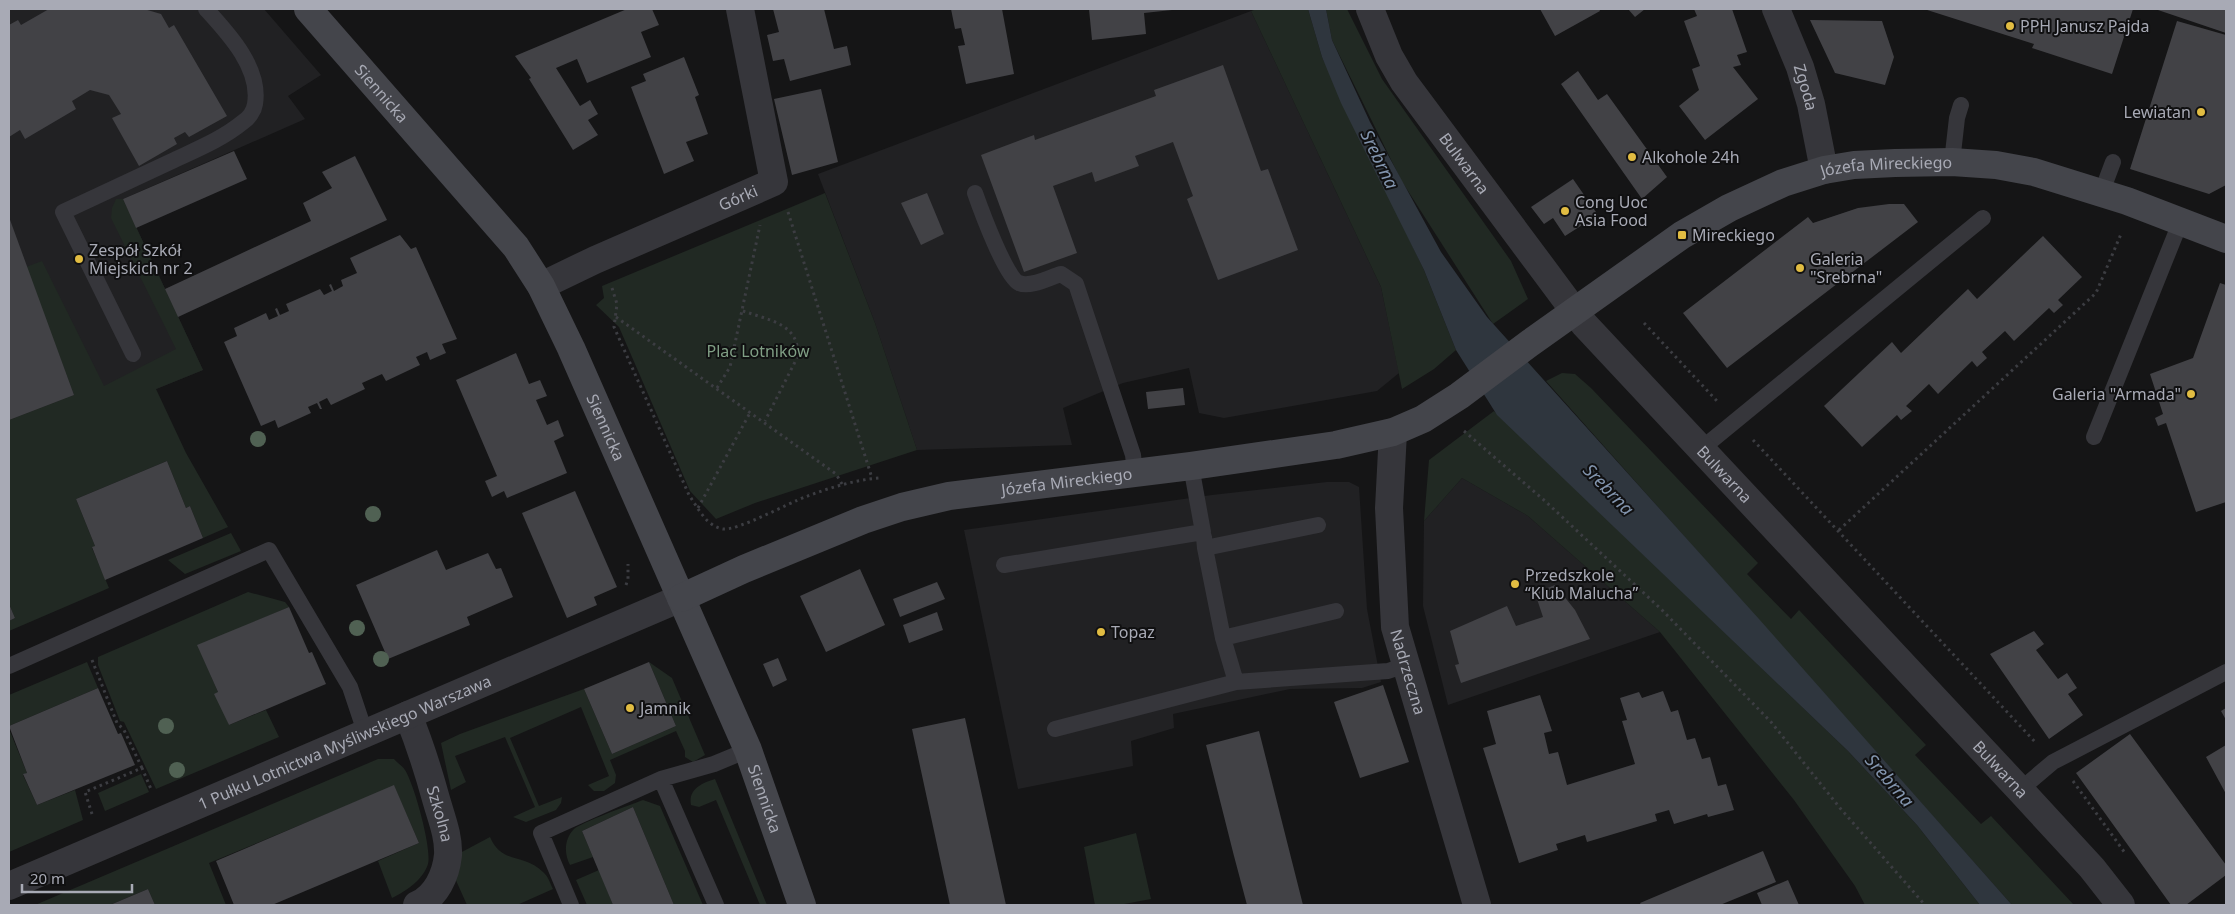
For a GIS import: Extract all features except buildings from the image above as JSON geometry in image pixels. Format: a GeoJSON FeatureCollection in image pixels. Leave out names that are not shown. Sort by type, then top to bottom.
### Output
{"type":"FeatureCollection","features":[{"type":"Feature","properties":{"kind":"street","name":"Siennicka"},"geometry":{"type":"LineString","coordinates":[[308,9],[487,211],[516,247],[541,286],[571,348],[748,750],[802,905]]}},
{"type":"Feature","properties":{"kind":"street","name":"Górki"},"geometry":{"type":"LineString","coordinates":[[541,286],[595,260],[774,182],[740,9]]}},
{"type":"Feature","properties":{"kind":"street","name":"Bulwarna"},"geometry":{"type":"LineString","coordinates":[[1370,9],[1390,56],[1404,82],[1575,312],[1700,450],[2092,868],[2121,905]]}},
{"type":"Feature","properties":{"kind":"street","name":"Zgoda"},"geometry":{"type":"LineString","coordinates":[[1776,9],[1800,67],[1811,104],[1824,170]]}},
{"type":"Feature","properties":{"kind":"street","name":"Józefa Mireckiego"},"geometry":{"type":"LineString","coordinates":[[681,598],[744,569],[854,524],[902,507],[949,496],[1192,466],[1336,445],[1393,432],[1423,419],[1459,396],[1668,245],[1729,208],[1784,183],[1824,170],[1854,165],[1952,162],[1996,165],[2034,172],[2127,201],[2226,239]]}},
{"type":"Feature","properties":{"kind":"street","name":"Nadrzeczna"},"geometry":{"type":"LineString","coordinates":[[1393,432],[1389,508],[1395,627],[1477,905]]}},
{"type":"Feature","properties":{"kind":"street","name":"1 Pułku Lotnictwa Myśliwskiego Warszawa"},"geometry":{"type":"LineString","coordinates":[[9,886],[681,598]]}},
{"type":"Feature","properties":{"kind":"street","name":"Szkolna"},"geometry":{"type":"LineString","coordinates":[[408,715],[420,744],[446,834],[448,855],[443,876],[434,892],[417,905]]}},
{"type":"Feature","properties":{"kind":"lane"},"geometry":{"type":"LineString","coordinates":[[133,354],[64,212],[212,142],[243,123],[250,116],[255,105],[256,91],[244,57],[226,30],[206,9]]}},
{"type":"Feature","properties":{"kind":"lane"},"geometry":{"type":"LineString","coordinates":[[1952,162],[1957,118],[1961,105]]}},
{"type":"Feature","properties":{"kind":"lane"},"geometry":{"type":"LineString","coordinates":[[2101,194],[2113,162]]}},
{"type":"Feature","properties":{"kind":"lane"},"geometry":{"type":"LineString","coordinates":[[975,193],[1005,267],[1015,280],[1020,284],[1027,284],[1061,274],[1076,284],[1132,455],[1135,472]]}},
{"type":"Feature","properties":{"kind":"lane"},"geometry":{"type":"LineString","coordinates":[[1700,450],[1734,420],[1982,218]]}},
{"type":"Feature","properties":{"kind":"lane"},"geometry":{"type":"LineString","coordinates":[[2094,437],[2180,222]]}},
{"type":"Feature","properties":{"kind":"lane"},"geometry":{"type":"LineString","coordinates":[[1192,466],[1223,638],[1236,682]]}},
{"type":"Feature","properties":{"kind":"lane"},"geometry":{"type":"LineString","coordinates":[[1004,565],[1318,525]]}},
{"type":"Feature","properties":{"kind":"lane"},"geometry":{"type":"LineString","coordinates":[[9,666],[268,550],[350,687],[365,732]]}},
{"type":"Feature","properties":{"kind":"lane"},"geometry":{"type":"LineString","coordinates":[[1223,638],[1336,611]]}},
{"type":"Feature","properties":{"kind":"lane"},"geometry":{"type":"LineString","coordinates":[[1055,729],[1236,682],[1388,671],[1406,665]]}},
{"type":"Feature","properties":{"kind":"lane"},"geometry":{"type":"LineString","coordinates":[[2020,790],[2053,762],[2226,672]]}},
{"type":"Feature","properties":{"kind":"lane"},"geometry":{"type":"LineString","coordinates":[[571,905],[541,833],[661,780],[714,764],[748,750]]}},
{"type":"Feature","properties":{"kind":"lane"},"geometry":{"type":"LineString","coordinates":[[661,780],[716,905]]}},
{"type":"Feature","properties":{"kind":"path"},"geometry":{"type":"LineString","coordinates":[[611,285],[617,304],[614,327],[689,495],[713,526],[730,529],[805,497],[842,484],[872,478],[786,206]]}},
{"type":"Feature","properties":{"kind":"path"},"geometry":{"type":"LineString","coordinates":[[717,388],[730,367],[760,223]]}},
{"type":"Feature","properties":{"kind":"path"},"geometry":{"type":"LineString","coordinates":[[1839,530],[2096,293],[2124,229]]}},
{"type":"Feature","properties":{"kind":"path"},"geometry":{"type":"LineString","coordinates":[[742,311],[778,323],[789,330],[796,338],[797,358],[765,422]]}},
{"type":"Feature","properties":{"kind":"path"},"geometry":{"type":"LineString","coordinates":[[616,317],[751,411],[836,474],[842,484]]}},
{"type":"Feature","properties":{"kind":"path"},"geometry":{"type":"LineString","coordinates":[[1644,323],[2076,785],[2130,859]]}},
{"type":"Feature","properties":{"kind":"path"},"geometry":{"type":"LineString","coordinates":[[698,509],[751,411]]}},
{"type":"Feature","properties":{"kind":"path"},"geometry":{"type":"LineString","coordinates":[[1463,430],[1545,501],[1662,610],[1771,722],[1840,808],[1925,905]]}},
{"type":"Feature","properties":{"kind":"path"},"geometry":{"type":"LineString","coordinates":[[623,591],[628,579],[626,560]]}},
{"type":"Feature","properties":{"kind":"path"},"geometry":{"type":"LineString","coordinates":[[81,634],[117,723],[124,730],[154,797]]}},
{"type":"Feature","properties":{"kind":"path"},"geometry":{"type":"LineString","coordinates":[[95,822],[85,792],[142,768]]}},
{"type":"Feature","properties":{"kind":"shaded area","name":"Zespół Szkół Miejskich nr 2"},"geometry":{"type":"Polygon","coordinates":[[[9,9],[264,9],[321,75],[288,96],[305,119],[123,199],[203,370],[9,449],[9,9]]]}},
{"type":"Feature","properties":{"kind":"shaded area"},"geometry":{"type":"Polygon","coordinates":[[[1251,11],[1381,287],[1399,373],[1377,391],[1224,418],[1199,413],[1189,368],[1123,383],[1063,408],[1072,445],[917,450],[875,323],[818,174],[1251,11]]]}},
{"type":"Feature","properties":{"kind":"shaded area","name":"Przedszkole “Klub Malucha”"},"geometry":{"type":"Polygon","coordinates":[[[1462,478],[1528,516],[1660,632],[1448,705],[1423,606],[1424,521],[1462,478]]]}},
{"type":"Feature","properties":{"kind":"shaded area"},"geometry":{"type":"Polygon","coordinates":[[[1327,482],[1349,482],[1359,487],[1367,609],[1381,682],[1362,688],[1290,689],[1173,714],[1174,728],[1131,741],[1133,766],[1018,789],[964,530],[1212,495],[1327,482]]]}},
{"type":"Feature","properties":{"kind":"green space"},"geometry":{"type":"Polygon","coordinates":[[[1257,9],[1308,9],[1322,57],[1424,270],[1456,350],[1434,369],[1402,389],[1381,287],[1251,11],[1257,9]]]}},
{"type":"Feature","properties":{"kind":"green space"},"geometry":{"type":"Polygon","coordinates":[[[1326,9],[1347,9],[1382,79],[1511,261],[1528,299],[1493,324],[1401,180],[1332,40],[1326,9]]]}},
{"type":"Feature","properties":{"kind":"green space","name":"Plac Lotników"},"geometry":{"type":"Polygon","coordinates":[[[825,193],[875,323],[917,450],[755,503],[716,519],[690,491],[619,327],[596,305],[604,298],[602,286],[825,193]]]}},
{"type":"Feature","properties":{"kind":"green space"},"geometry":{"type":"Polygon","coordinates":[[[116,199],[123,199],[203,370],[156,389],[186,453],[228,527],[203,538],[190,506],[186,508],[167,461],[76,499],[95,546],[92,548],[109,588],[9,631],[9,621],[15,618],[9,604],[9,420],[74,395],[26,267],[42,261],[104,386],[176,349],[111,218],[112,208],[116,199]]]}},
{"type":"Feature","properties":{"kind":"green space"},"geometry":{"type":"Polygon","coordinates":[[[1562,373],[1575,374],[1591,388],[1758,563],[1747,574],[1791,619],[1799,610],[1926,745],[1915,755],[1981,824],[1991,816],[2074,905],[2012,905],[1546,381],[1562,373]]]}},
{"type":"Feature","properties":{"kind":"green space"},"geometry":{"type":"Polygon","coordinates":[[[1494,411],[1848,751],[1917,825],[1980,905],[1865,905],[1855,886],[1794,800],[1660,632],[1528,516],[1462,478],[1424,521],[1429,460],[1494,411]]]}},
{"type":"Feature","properties":{"kind":"green space"},"geometry":{"type":"Polygon","coordinates":[[[231,533],[241,551],[185,574],[168,560],[231,533]]]}},
{"type":"Feature","properties":{"kind":"green space"},"geometry":{"type":"Polygon","coordinates":[[[248,592],[285,602],[289,607],[198,646],[218,692],[229,725],[266,710],[279,737],[156,789],[124,722],[120,721],[98,665],[98,657],[248,592]]]}},
{"type":"Feature","properties":{"kind":"green space"},"geometry":{"type":"Polygon","coordinates":[[[87,662],[98,688],[9,726],[9,695],[87,662]]]}},
{"type":"Feature","properties":{"kind":"green space"},"geometry":{"type":"Polygon","coordinates":[[[649,662],[672,678],[705,755],[693,762],[685,757],[685,751],[676,731],[610,760],[616,775],[615,783],[604,791],[594,791],[588,785],[609,776],[581,707],[510,738],[539,806],[562,797],[561,803],[556,810],[526,822],[513,817],[535,807],[505,737],[455,756],[466,782],[451,790],[441,743],[460,734],[584,689],[612,754],[676,726],[649,662]]]}},
{"type":"Feature","properties":{"kind":"green space"},"geometry":{"type":"Polygon","coordinates":[[[9,729],[27,773],[23,775],[37,805],[75,790],[83,820],[9,852],[9,729]]]}},
{"type":"Feature","properties":{"kind":"green space"},"geometry":{"type":"Polygon","coordinates":[[[378,759],[394,759],[403,767],[409,777],[421,816],[429,856],[426,870],[418,880],[392,898],[378,861],[419,843],[394,786],[209,863],[226,905],[155,905],[148,889],[110,905],[35,905],[378,759]]]}},
{"type":"Feature","properties":{"kind":"green space"},"geometry":{"type":"Polygon","coordinates":[[[141,774],[149,792],[105,811],[98,793],[141,774]]]}},
{"type":"Feature","properties":{"kind":"green space"},"geometry":{"type":"Polygon","coordinates":[[[715,779],[767,905],[760,905],[716,800],[699,807],[691,805],[694,791],[705,782],[715,779]]]}},
{"type":"Feature","properties":{"kind":"green space"},"geometry":{"type":"Polygon","coordinates":[[[643,800],[660,806],[703,905],[674,905],[633,807],[582,831],[593,857],[570,865],[566,847],[568,837],[574,829],[596,818],[643,800]]]}},
{"type":"Feature","properties":{"kind":"green space"},"geometry":{"type":"Polygon","coordinates":[[[1136,833],[1151,899],[1119,905],[1095,905],[1084,847],[1136,833]]]}},
{"type":"Feature","properties":{"kind":"green space"},"geometry":{"type":"Polygon","coordinates":[[[490,837],[501,852],[536,866],[548,878],[553,889],[517,905],[467,905],[454,876],[460,853],[490,837]]]}},
{"type":"Feature","properties":{"kind":"green space"},"geometry":{"type":"Polygon","coordinates":[[[599,870],[613,905],[587,905],[576,880],[599,870]]]}},
{"type":"Feature","properties":{"kind":"water","name":"Srebrna"},"geometry":{"type":"Polygon","coordinates":[[[1308,9],[1326,9],[1332,40],[1370,122],[1441,252],[1487,317],[1759,619],[2012,905],[1980,905],[1917,825],[1848,751],[1497,415],[1456,350],[1424,270],[1341,103],[1322,57],[1308,9]]]}},
{"type":"Feature","properties":{"kind":"place","name":"PPH Janusz Pajda"},"geometry":{"type":"Point","coordinates":[2010,26]}},
{"type":"Feature","properties":{"kind":"place","name":"Lewiatan"},"geometry":{"type":"Point","coordinates":[2201,112]}},
{"type":"Feature","properties":{"kind":"place","name":"Alkohole 24h"},"geometry":{"type":"Point","coordinates":[1632,157]}},
{"type":"Feature","properties":{"kind":"place","name":"Cong Uoc Asia Food"},"geometry":{"type":"Point","coordinates":[1565,211]}},
{"type":"Feature","properties":{"kind":"place","name":"Mireckiego"},"geometry":{"type":"Point","coordinates":[1682,235]}},
{"type":"Feature","properties":{"kind":"place","name":"Zespół Szkół Miejskich nr 2"},"geometry":{"type":"Point","coordinates":[79,259]}},
{"type":"Feature","properties":{"kind":"place","name":"Galeria \"Srebrna\""},"geometry":{"type":"Point","coordinates":[1800,268]}},
{"type":"Feature","properties":{"kind":"place","name":"Galeria \"Armada\""},"geometry":{"type":"Point","coordinates":[2191,394]}},
{"type":"Feature","properties":{"kind":"place","name":"Przedszkole “Klub Malucha”"},"geometry":{"type":"Point","coordinates":[1515,584]}},
{"type":"Feature","properties":{"kind":"place","name":"Topaz"},"geometry":{"type":"Point","coordinates":[1101,632]}},
{"type":"Feature","properties":{"kind":"place","name":"Jamnik"},"geometry":{"type":"Point","coordinates":[630,708]}}]}
